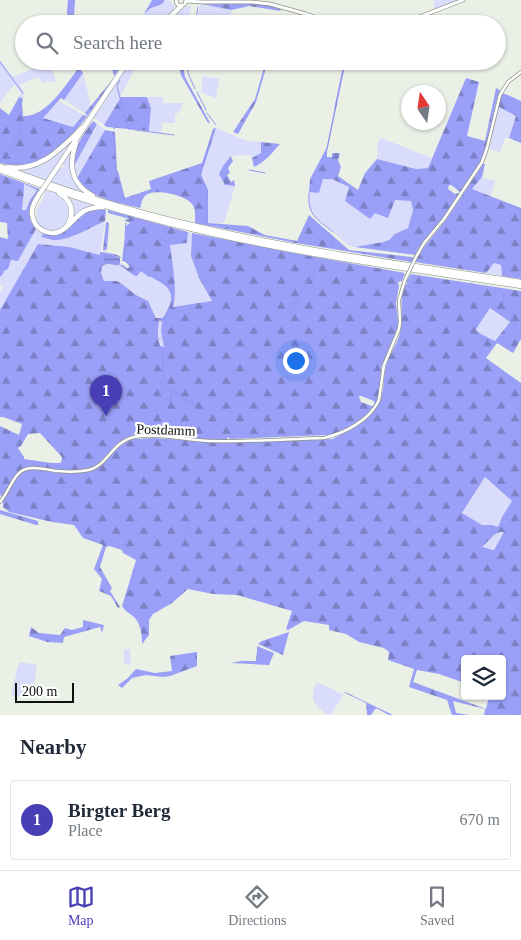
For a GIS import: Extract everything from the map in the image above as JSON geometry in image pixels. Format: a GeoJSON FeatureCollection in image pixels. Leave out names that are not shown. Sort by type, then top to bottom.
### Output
{"type":"FeatureCollection","features":[{"type":"Feature","properties":{"kind":"highway"},"geometry":{"type":"LineString","coordinates":[[172,15],[178,3]]}},
{"type":"Feature","properties":{"kind":"highway"},"geometry":{"type":"LineString","coordinates":[[104,204],[86,210],[58,232],[48,232],[39,228],[32,215],[35,201],[122,70]]}},
{"type":"Feature","properties":{"kind":"highway"},"geometry":{"type":"LineString","coordinates":[[0,167],[19,168],[38,164],[48,159],[88,122]]}},
{"type":"Feature","properties":{"kind":"highway"},"geometry":{"type":"LineString","coordinates":[[78,137],[71,164],[76,182],[83,190],[104,204]]}},
{"type":"Feature","properties":{"kind":"highway"},"geometry":{"type":"LineString","coordinates":[[0,167],[52,189],[194,226],[271,242],[521,284]]}},
{"type":"Feature","properties":{"kind":"highway"},"geometry":{"type":"LineString","coordinates":[[0,167],[104,204]]}},
{"type":"Feature","properties":{"kind":"highway"},"geometry":{"type":"LineString","coordinates":[[52,189],[64,196],[70,204],[72,215],[70,222],[65,228]]}},
{"type":"Feature","properties":{"kind":"main road"},"geometry":{"type":"LineString","coordinates":[[424,15],[463,0]]}},
{"type":"Feature","properties":{"kind":"main road"},"geometry":{"type":"LineString","coordinates":[[178,3],[183,5],[186,1],[212,3],[260,2],[307,15]]}},
{"type":"Feature","properties":{"kind":"street","name":"Postdamm"},"geometry":{"type":"LineString","coordinates":[[0,502],[7,494],[16,477],[23,470],[32,468],[81,472],[101,464],[117,446],[133,438],[152,436],[215,441],[324,438],[338,434],[363,420],[377,405],[380,395],[384,365],[399,330],[398,300],[404,280],[424,243],[444,219],[482,162],[500,94],[508,82],[521,72]]}},
{"type":"Feature","properties":{"kind":"green space"},"geometry":{"type":"Polygon","coordinates":[[[68,0],[75,0],[74,15],[67,15],[68,0]]]}},
{"type":"Feature","properties":{"kind":"green space"},"geometry":{"type":"Polygon","coordinates":[[[152,0],[164,0],[164,2],[151,8],[144,14],[152,0]]]}},
{"type":"Feature","properties":{"kind":"green space"},"geometry":{"type":"Polygon","coordinates":[[[164,0],[171,1],[175,7],[169,15],[144,15],[149,10],[164,2],[164,0]]]}},
{"type":"Feature","properties":{"kind":"green space"},"geometry":{"type":"Polygon","coordinates":[[[434,0],[457,0],[434,9],[434,0]]]}},
{"type":"Feature","properties":{"kind":"green space"},"geometry":{"type":"Polygon","coordinates":[[[201,4],[252,4],[281,9],[280,11],[249,6],[232,10],[201,4]]]}},
{"type":"Feature","properties":{"kind":"green space"},"geometry":{"type":"Polygon","coordinates":[[[191,5],[189,15],[174,15],[178,10],[191,5]]]}},
{"type":"Feature","properties":{"kind":"green space"},"geometry":{"type":"Polygon","coordinates":[[[200,5],[232,9],[231,15],[198,15],[200,5]]]}},
{"type":"Feature","properties":{"kind":"green space"},"geometry":{"type":"Polygon","coordinates":[[[0,60],[13,77],[30,70],[52,70],[56,82],[43,83],[38,77],[19,85],[24,92],[23,99],[19,97],[21,93],[15,85],[0,103],[0,60]]]}},
{"type":"Feature","properties":{"kind":"green space"},"geometry":{"type":"Polygon","coordinates":[[[77,70],[82,71],[83,73],[64,100],[61,98],[43,118],[73,127],[83,115],[87,115],[85,113],[113,79],[80,126],[52,153],[36,162],[19,165],[0,163],[0,108],[9,115],[19,97],[23,99],[23,116],[32,115],[48,106],[77,70]]]}},
{"type":"Feature","properties":{"kind":"green space"},"geometry":{"type":"Polygon","coordinates":[[[112,70],[118,70],[114,76],[112,70]]]}},
{"type":"Feature","properties":{"kind":"green space"},"geometry":{"type":"Polygon","coordinates":[[[125,70],[134,70],[104,125],[94,118],[125,70]]]}},
{"type":"Feature","properties":{"kind":"green space"},"geometry":{"type":"Polygon","coordinates":[[[180,70],[184,70],[185,77],[210,123],[208,123],[180,70]]]}},
{"type":"Feature","properties":{"kind":"green space"},"geometry":{"type":"Polygon","coordinates":[[[263,70],[265,70],[256,102],[238,134],[233,132],[255,99],[263,70]]]}},
{"type":"Feature","properties":{"kind":"green space"},"geometry":{"type":"Polygon","coordinates":[[[342,70],[344,70],[327,157],[332,157],[332,153],[340,153],[338,160],[341,167],[338,176],[358,190],[365,173],[377,159],[416,169],[428,168],[444,130],[446,130],[446,125],[466,78],[479,82],[467,136],[485,141],[496,88],[500,90],[487,146],[480,163],[461,192],[449,185],[448,189],[455,194],[459,194],[415,255],[355,247],[389,240],[395,234],[408,228],[413,210],[411,201],[395,200],[388,218],[375,213],[370,219],[345,201],[349,187],[332,179],[323,179],[319,193],[309,192],[310,179],[327,147],[342,70]]]}},
{"type":"Feature","properties":{"kind":"green space"},"geometry":{"type":"Polygon","coordinates":[[[83,73],[91,105],[85,113],[64,100],[83,73]]]}},
{"type":"Feature","properties":{"kind":"green space"},"geometry":{"type":"Polygon","coordinates":[[[203,76],[219,79],[216,98],[201,92],[203,76]]]}},
{"type":"Feature","properties":{"kind":"green space"},"geometry":{"type":"Polygon","coordinates":[[[505,94],[521,101],[521,143],[509,138],[516,116],[499,107],[494,123],[501,96],[505,94]]]}},
{"type":"Feature","properties":{"kind":"green space"},"geometry":{"type":"Polygon","coordinates":[[[121,97],[147,97],[151,108],[149,131],[107,127],[104,125],[121,97]]]}},
{"type":"Feature","properties":{"kind":"green space"},"geometry":{"type":"Polygon","coordinates":[[[147,97],[163,97],[163,103],[183,103],[180,111],[175,115],[175,123],[162,123],[161,133],[149,131],[151,108],[147,97]]]}},
{"type":"Feature","properties":{"kind":"green space"},"geometry":{"type":"Polygon","coordinates":[[[59,101],[83,115],[73,127],[42,118],[59,101]]]}},
{"type":"Feature","properties":{"kind":"green space"},"geometry":{"type":"Polygon","coordinates":[[[499,107],[516,116],[509,138],[505,138],[500,152],[489,149],[499,107]]]}},
{"type":"Feature","properties":{"kind":"green space"},"geometry":{"type":"Polygon","coordinates":[[[93,121],[97,124],[73,168],[76,149],[93,121]]]}},
{"type":"Feature","properties":{"kind":"green space"},"geometry":{"type":"Polygon","coordinates":[[[97,124],[105,130],[77,178],[73,168],[97,124]]]}},
{"type":"Feature","properties":{"kind":"green space"},"geometry":{"type":"Polygon","coordinates":[[[216,128],[245,140],[261,142],[261,153],[252,158],[249,155],[231,156],[223,166],[219,174],[225,185],[235,186],[224,223],[208,223],[208,190],[201,175],[216,128]]]}},
{"type":"Feature","properties":{"kind":"green space"},"geometry":{"type":"Polygon","coordinates":[[[216,128],[201,175],[208,190],[208,223],[248,226],[265,235],[297,241],[309,215],[349,250],[412,257],[414,258],[412,262],[296,243],[195,223],[195,213],[192,204],[176,195],[161,192],[148,194],[144,197],[140,208],[112,201],[92,193],[77,178],[105,130],[115,132],[117,171],[125,198],[151,189],[149,181],[202,163],[213,129],[216,128]]]}},
{"type":"Feature","properties":{"kind":"green space"},"geometry":{"type":"Polygon","coordinates":[[[81,129],[46,181],[12,169],[40,164],[81,129]]]}},
{"type":"Feature","properties":{"kind":"green space"},"geometry":{"type":"Polygon","coordinates":[[[381,138],[432,158],[428,168],[416,169],[377,159],[378,142],[381,138]]]}},
{"type":"Feature","properties":{"kind":"green space"},"geometry":{"type":"Polygon","coordinates":[[[261,142],[280,144],[265,160],[254,167],[252,158],[261,153],[261,142]]]}},
{"type":"Feature","properties":{"kind":"green space"},"geometry":{"type":"Polygon","coordinates":[[[75,144],[70,166],[87,194],[50,182],[57,171],[64,167],[63,163],[75,144]]]}},
{"type":"Feature","properties":{"kind":"green space"},"geometry":{"type":"Polygon","coordinates":[[[231,156],[233,161],[228,168],[230,173],[227,175],[231,182],[234,180],[235,186],[225,185],[219,174],[231,156]]]}},
{"type":"Feature","properties":{"kind":"green space"},"geometry":{"type":"Polygon","coordinates":[[[483,164],[485,164],[482,177],[472,189],[521,208],[521,279],[502,276],[501,265],[494,263],[486,273],[415,262],[483,164]]]}},
{"type":"Feature","properties":{"kind":"green space"},"geometry":{"type":"Polygon","coordinates":[[[0,174],[40,189],[30,209],[30,218],[36,229],[18,261],[11,260],[8,269],[0,277],[0,237],[8,239],[7,223],[0,222],[0,174]],[[24,184],[22,210],[26,210],[37,190],[24,184]]]}},
{"type":"Feature","properties":{"kind":"green space"},"geometry":{"type":"Polygon","coordinates":[[[482,177],[495,181],[491,196],[472,189],[482,177]]]}},
{"type":"Feature","properties":{"kind":"green space"},"geometry":{"type":"Polygon","coordinates":[[[323,179],[332,179],[349,187],[375,213],[395,199],[412,201],[413,210],[408,228],[383,242],[355,247],[348,245],[313,215],[309,201],[309,192],[319,193],[323,179]]]}},
{"type":"Feature","properties":{"kind":"green space"},"geometry":{"type":"Polygon","coordinates":[[[23,184],[37,190],[30,200],[27,210],[22,210],[23,184]]]}},
{"type":"Feature","properties":{"kind":"green space"},"geometry":{"type":"Polygon","coordinates":[[[45,190],[62,197],[67,201],[70,208],[68,221],[57,230],[42,228],[36,221],[37,209],[45,195],[45,190]]]}},
{"type":"Feature","properties":{"kind":"green space"},"geometry":{"type":"Polygon","coordinates":[[[66,196],[95,205],[72,219],[73,216],[66,196]]]}},
{"type":"Feature","properties":{"kind":"green space"},"geometry":{"type":"Polygon","coordinates":[[[98,209],[106,210],[105,221],[80,233],[59,240],[41,237],[44,233],[52,235],[63,232],[86,213],[98,209]]]}},
{"type":"Feature","properties":{"kind":"green space"},"geometry":{"type":"Polygon","coordinates":[[[108,210],[188,232],[187,243],[170,245],[175,285],[173,307],[212,301],[199,278],[191,256],[192,233],[405,273],[402,281],[398,282],[396,303],[398,328],[381,367],[380,388],[376,404],[374,404],[374,401],[359,396],[361,402],[374,406],[365,416],[353,424],[328,435],[231,439],[227,437],[227,440],[171,437],[152,433],[137,434],[118,443],[101,461],[92,467],[78,470],[63,470],[34,467],[22,470],[14,477],[2,498],[0,494],[0,426],[19,435],[22,424],[0,417],[0,310],[38,244],[69,247],[100,255],[100,252],[114,254],[122,258],[105,254],[119,265],[120,263],[120,265],[127,268],[130,267],[126,262],[122,261],[126,226],[130,223],[124,220],[130,219],[108,213],[108,210]],[[107,264],[102,266],[101,273],[104,281],[117,281],[122,284],[136,295],[148,301],[156,318],[163,318],[170,303],[171,293],[169,289],[141,271],[135,276],[119,265],[107,264]],[[40,433],[28,434],[18,448],[24,459],[61,463],[61,456],[40,433]]]}},
{"type":"Feature","properties":{"kind":"green space"},"geometry":{"type":"Polygon","coordinates":[[[105,221],[100,255],[69,247],[38,244],[0,310],[0,292],[3,287],[0,285],[0,277],[3,271],[8,269],[11,260],[18,261],[36,229],[44,233],[42,237],[79,233],[105,221]]]}},
{"type":"Feature","properties":{"kind":"green space"},"geometry":{"type":"Polygon","coordinates":[[[106,222],[109,224],[107,249],[104,251],[103,250],[106,222]]]}},
{"type":"Feature","properties":{"kind":"green space"},"geometry":{"type":"Polygon","coordinates":[[[188,232],[192,233],[191,256],[199,278],[212,302],[173,308],[175,299],[170,244],[187,243],[188,232]]]}},
{"type":"Feature","properties":{"kind":"green space"},"geometry":{"type":"Polygon","coordinates":[[[121,262],[123,265],[119,266],[135,276],[141,271],[169,289],[171,293],[170,303],[163,318],[157,318],[148,301],[136,295],[122,284],[117,281],[104,281],[101,273],[102,266],[107,264],[119,265],[121,262]]]}},
{"type":"Feature","properties":{"kind":"green space"},"geometry":{"type":"Polygon","coordinates":[[[494,263],[501,265],[502,276],[486,273],[494,263]]]}},
{"type":"Feature","properties":{"kind":"green space"},"geometry":{"type":"Polygon","coordinates":[[[411,274],[521,291],[521,339],[513,353],[497,343],[486,358],[521,383],[521,715],[484,715],[485,709],[453,701],[456,713],[470,715],[452,715],[447,700],[409,687],[414,669],[388,660],[389,652],[384,648],[359,642],[346,634],[329,630],[329,625],[304,621],[288,630],[286,629],[292,611],[237,595],[213,594],[188,589],[172,603],[153,614],[149,620],[149,635],[142,644],[140,626],[134,617],[122,606],[136,560],[123,553],[122,550],[109,546],[106,547],[100,567],[112,588],[110,591],[120,607],[118,608],[111,596],[99,591],[102,579],[94,569],[103,545],[83,538],[74,525],[9,512],[3,507],[3,501],[18,475],[25,470],[75,473],[91,471],[101,466],[117,448],[134,439],[154,438],[216,442],[333,439],[354,428],[369,416],[381,399],[384,374],[400,332],[402,296],[411,274]],[[490,308],[476,330],[495,341],[510,322],[490,308]],[[485,477],[462,513],[482,525],[498,527],[512,501],[485,477]],[[504,532],[494,535],[482,547],[494,550],[504,532]]]}},
{"type":"Feature","properties":{"kind":"green space"},"geometry":{"type":"Polygon","coordinates":[[[490,308],[510,322],[495,341],[476,330],[490,308]]]}},
{"type":"Feature","properties":{"kind":"green space"},"geometry":{"type":"Polygon","coordinates":[[[159,320],[162,321],[161,331],[164,347],[160,346],[158,340],[159,320]]]}},
{"type":"Feature","properties":{"kind":"green space"},"geometry":{"type":"Polygon","coordinates":[[[485,477],[512,501],[502,517],[498,528],[492,525],[482,525],[462,514],[485,477]]]}},
{"type":"Feature","properties":{"kind":"green space"},"geometry":{"type":"Polygon","coordinates":[[[0,510],[38,521],[38,525],[0,514],[0,510]]]}},
{"type":"Feature","properties":{"kind":"green space"},"geometry":{"type":"Polygon","coordinates":[[[504,532],[494,550],[481,547],[494,535],[504,532]]]}},
{"type":"Feature","properties":{"kind":"green space"},"geometry":{"type":"Polygon","coordinates":[[[83,620],[104,625],[102,633],[100,627],[64,637],[63,643],[47,642],[29,636],[31,627],[39,633],[60,635],[65,628],[72,630],[83,627],[83,620]]]}},
{"type":"Feature","properties":{"kind":"green space"},"geometry":{"type":"Polygon","coordinates":[[[289,632],[283,655],[258,644],[262,641],[289,632]]]}},
{"type":"Feature","properties":{"kind":"green space"},"geometry":{"type":"Polygon","coordinates":[[[257,646],[274,653],[269,665],[231,663],[256,661],[257,646]]]}},
{"type":"Feature","properties":{"kind":"green space"},"geometry":{"type":"Polygon","coordinates":[[[124,649],[130,649],[131,664],[124,664],[124,649]]]}},
{"type":"Feature","properties":{"kind":"green space"},"geometry":{"type":"Polygon","coordinates":[[[197,652],[197,666],[170,676],[146,675],[132,678],[122,688],[118,685],[136,669],[155,673],[172,671],[170,656],[197,652]]]}},
{"type":"Feature","properties":{"kind":"green space"},"geometry":{"type":"Polygon","coordinates":[[[19,662],[37,665],[32,699],[11,695],[19,662]]]}},
{"type":"Feature","properties":{"kind":"green space"},"geometry":{"type":"Polygon","coordinates":[[[317,682],[344,695],[330,715],[319,708],[314,701],[313,693],[317,682]]]}},
{"type":"Feature","properties":{"kind":"green space"},"geometry":{"type":"Polygon","coordinates":[[[343,692],[393,715],[389,715],[376,708],[371,715],[367,715],[366,703],[343,692]]]}},
{"type":"Feature","properties":{"kind":"shaded area"},"geometry":{"type":"Polygon","coordinates":[[[105,254],[120,258],[120,263],[118,265],[103,262],[105,254]]]}},
{"type":"Feature","properties":{"kind":"waterway"},"geometry":{"type":"LineString","coordinates":[[197,15],[198,7]]}},
{"type":"Feature","properties":{"kind":"waterway"},"geometry":{"type":"LineString","coordinates":[[0,62],[23,93]]}},
{"type":"Feature","properties":{"kind":"waterway"},"geometry":{"type":"LineString","coordinates":[[188,70],[195,89]]}},
{"type":"Feature","properties":{"kind":"waterway"},"geometry":{"type":"LineString","coordinates":[[335,107],[343,70]]}},
{"type":"Feature","properties":{"kind":"waterway"},"geometry":{"type":"LineString","coordinates":[[120,80],[117,86],[128,129],[133,129]]}},
{"type":"Feature","properties":{"kind":"waterway"},"geometry":{"type":"LineString","coordinates":[[197,92],[206,110]]}},
{"type":"Feature","properties":{"kind":"waterway"},"geometry":{"type":"LineString","coordinates":[[21,98],[21,116]]}},
{"type":"Feature","properties":{"kind":"waterway"},"geometry":{"type":"LineString","coordinates":[[327,148],[335,110]]}},
{"type":"Feature","properties":{"kind":"waterway"},"geometry":{"type":"LineString","coordinates":[[207,113],[216,125]]}},
{"type":"Feature","properties":{"kind":"waterway"},"geometry":{"type":"LineString","coordinates":[[114,129],[123,115]]}},
{"type":"Feature","properties":{"kind":"waterway"},"geometry":{"type":"LineString","coordinates":[[6,160],[19,133],[21,120]]}},
{"type":"Feature","properties":{"kind":"waterway"},"geometry":{"type":"LineString","coordinates":[[206,224],[207,190],[200,174],[214,129]]}},
{"type":"Feature","properties":{"kind":"waterway"},"geometry":{"type":"LineString","coordinates":[[135,130],[174,135]]}},
{"type":"Feature","properties":{"kind":"waterway"},"geometry":{"type":"LineString","coordinates":[[114,132],[116,170],[119,182]]}},
{"type":"Feature","properties":{"kind":"waterway"},"geometry":{"type":"LineString","coordinates":[[249,170],[265,173]]}},
{"type":"Feature","properties":{"kind":"waterway"},"geometry":{"type":"LineString","coordinates":[[309,193],[311,212],[333,232]]}},
{"type":"Feature","properties":{"kind":"waterway"},"geometry":{"type":"LineString","coordinates":[[125,235],[126,223]]}},
{"type":"Feature","properties":{"kind":"waterway"},"geometry":{"type":"LineString","coordinates":[[332,236],[332,247]]}},
{"type":"Feature","properties":{"kind":"waterway"},"geometry":{"type":"LineString","coordinates":[[126,244],[124,260],[163,283]]}},
{"type":"Feature","properties":{"kind":"waterway"},"geometry":{"type":"LineString","coordinates":[[318,269],[321,265]]}},
{"type":"Feature","properties":{"kind":"waterway"},"geometry":{"type":"LineString","coordinates":[[292,313],[293,306],[307,282],[314,276],[315,269]]}},
{"type":"Feature","properties":{"kind":"waterway"},"geometry":{"type":"LineString","coordinates":[[159,319],[164,319],[172,301],[169,288],[165,284]]}},
{"type":"Feature","properties":{"kind":"waterway"},"geometry":{"type":"LineString","coordinates":[[503,291],[503,305],[514,319],[513,330]]}},
{"type":"Feature","properties":{"kind":"waterway"},"geometry":{"type":"LineString","coordinates":[[290,304],[296,301]]}},
{"type":"Feature","properties":{"kind":"waterway"},"geometry":{"type":"LineString","coordinates":[[162,348],[164,386],[189,401]]}},
{"type":"Feature","properties":{"kind":"waterway"},"geometry":{"type":"LineString","coordinates":[[161,382],[163,388],[196,406]]}},
{"type":"Feature","properties":{"kind":"waterway"},"geometry":{"type":"LineString","coordinates":[[159,393],[162,388]]}},
{"type":"Feature","properties":{"kind":"waterway"},"geometry":{"type":"LineString","coordinates":[[160,395],[164,389]]}},
{"type":"Feature","properties":{"kind":"waterway"},"geometry":{"type":"LineString","coordinates":[[170,394],[170,400]]}},
{"type":"Feature","properties":{"kind":"waterway"},"geometry":{"type":"LineString","coordinates":[[172,394],[172,405]]}},
{"type":"Feature","properties":{"kind":"waterway"},"geometry":{"type":"LineString","coordinates":[[171,395],[171,401]]}},
{"type":"Feature","properties":{"kind":"waterway"},"geometry":{"type":"LineString","coordinates":[[180,546],[183,543],[188,528]]}},
{"type":"Feature","properties":{"kind":"waterway"},"geometry":{"type":"LineString","coordinates":[[164,571],[171,570]]}},
{"type":"Feature","properties":{"kind":"place","name":"Birgter Berg"},"geometry":{"type":"Point","coordinates":[106,416]}}]}
